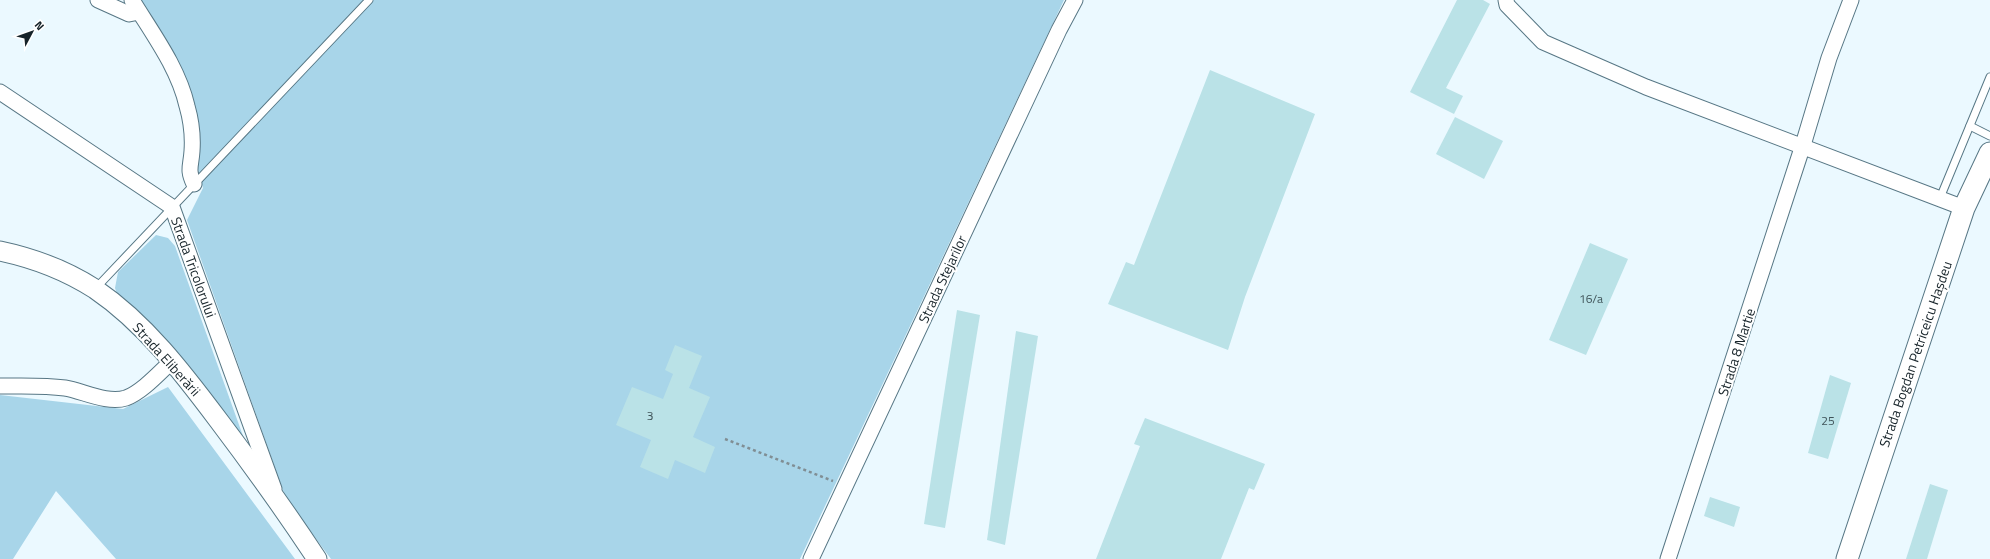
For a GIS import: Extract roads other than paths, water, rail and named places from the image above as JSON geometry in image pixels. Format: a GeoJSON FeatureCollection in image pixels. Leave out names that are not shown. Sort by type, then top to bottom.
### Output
{"type":"FeatureCollection","features":[{"type":"Feature","properties":{"kind":"main road","name":"Strada Bogdan Petriceicu Hașdeu"},"geometry":{"type":"LineString","coordinates":[[1847,559],[1964,208],[1990,153]]}},
{"type":"Feature","properties":{"kind":"street"},"geometry":{"type":"LineString","coordinates":[[98,0],[129,14],[135,6],[179,78],[188,106],[192,131],[192,152],[189,173],[194,184]]}},
{"type":"Feature","properties":{"kind":"street","name":"Strada Stejarilor"},"geometry":{"type":"LineString","coordinates":[[811,559],[1059,30],[1075,0]]}},
{"type":"Feature","properties":{"kind":"street"},"geometry":{"type":"LineString","coordinates":[[1506,0],[1507,5],[1543,42],[1646,87],[1803,145],[1964,208]]}},
{"type":"Feature","properties":{"kind":"street","name":"Strada 8 Martie"},"geometry":{"type":"LineString","coordinates":[[1668,559],[1803,145],[1828,58],[1852,0]]}},
{"type":"Feature","properties":{"kind":"street","name":"Strada Tricolorului"},"geometry":{"type":"LineString","coordinates":[[0,92],[172,207],[278,499]]}},
{"type":"Feature","properties":{"kind":"street","name":"Strada Eliberării"},"geometry":{"type":"LineString","coordinates":[[0,251],[34,260],[66,273],[95,289],[139,326],[172,361],[278,499],[317,559]]}},
{"type":"Feature","properties":{"kind":"street"},"geometry":{"type":"LineString","coordinates":[[0,386],[65,388],[111,399],[126,398],[147,384],[172,361]]}},
{"type":"Feature","properties":{"kind":"lane"},"geometry":{"type":"LineString","coordinates":[[95,289],[369,0]]}},
{"type":"Feature","properties":{"kind":"lane"},"geometry":{"type":"LineString","coordinates":[[1940,198],[1988,86],[1990,77]]}},
{"type":"Feature","properties":{"kind":"lane"},"geometry":{"type":"LineString","coordinates":[[1970,126],[1990,136]]}}]}
